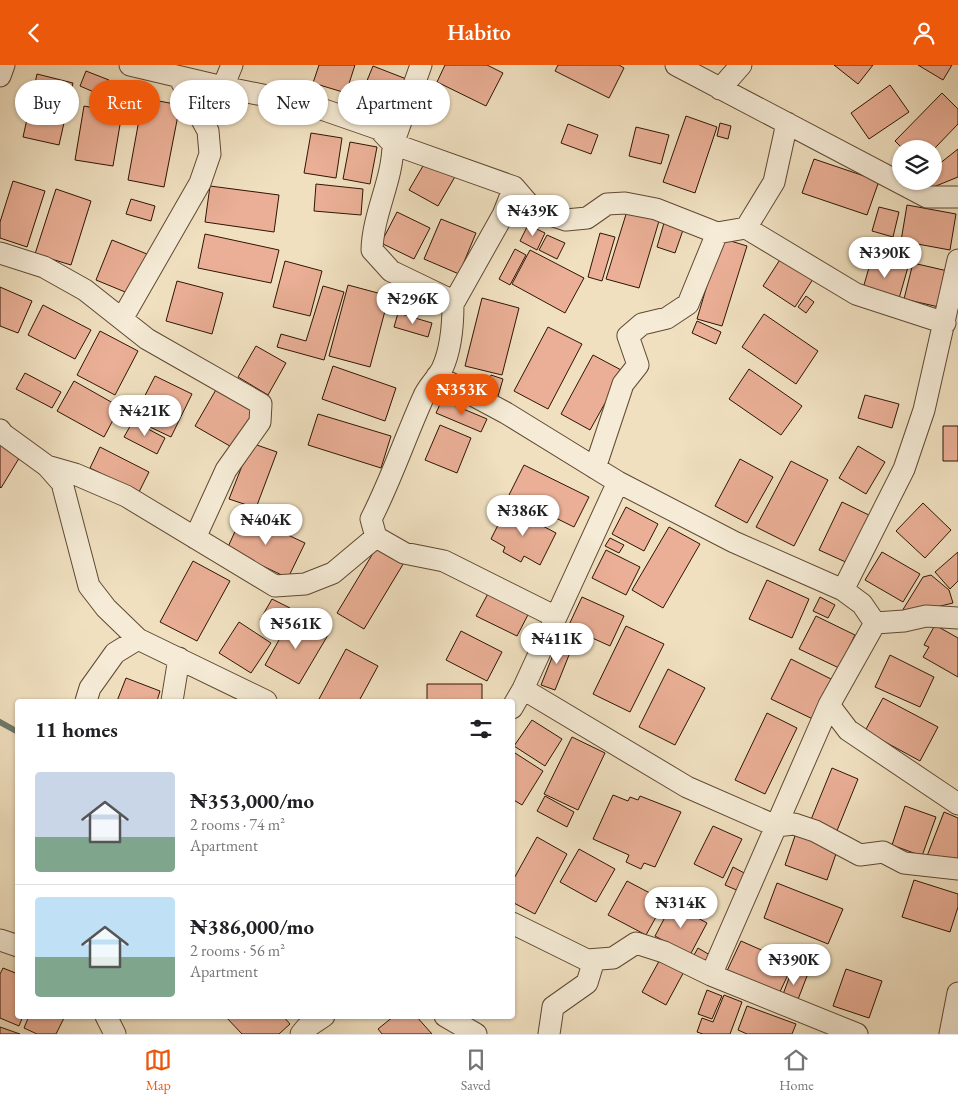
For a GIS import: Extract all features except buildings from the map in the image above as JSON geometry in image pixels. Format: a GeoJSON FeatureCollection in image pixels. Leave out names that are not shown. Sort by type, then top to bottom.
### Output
{"type":"FeatureCollection","features":[{"type":"Feature","properties":{"kind":"street"},"geometry":{"type":"LineString","coordinates":[[0,76],[4,65]]}},
{"type":"Feature","properties":{"kind":"street"},"geometry":{"type":"LineString","coordinates":[[130,65],[192,80]]}},
{"type":"Feature","properties":{"kind":"street"},"geometry":{"type":"LineString","coordinates":[[226,80],[232,65]]}},
{"type":"Feature","properties":{"kind":"street"},"geometry":{"type":"LineString","coordinates":[[421,65],[393,144],[393,157],[373,229],[372,250],[391,271],[447,298],[453,304]]}},
{"type":"Feature","properties":{"kind":"street"},"geometry":{"type":"LineString","coordinates":[[676,65],[927,197],[958,197]]}},
{"type":"Feature","properties":{"kind":"street"},"geometry":{"type":"LineString","coordinates":[[720,89],[741,65]]}},
{"type":"Feature","properties":{"kind":"street"},"geometry":{"type":"LineString","coordinates":[[122,319],[200,183],[210,154],[208,131],[179,77]]}},
{"type":"Feature","properties":{"kind":"street"},"geometry":{"type":"LineString","coordinates":[[248,92],[307,104],[379,129],[393,144],[514,187],[533,209],[566,220],[587,218],[607,204],[626,203],[656,209],[717,233],[746,228],[856,294],[948,339]]}},
{"type":"Feature","properties":{"kind":"street"},"geometry":{"type":"LineString","coordinates":[[746,228],[774,182],[787,123]]}},
{"type":"Feature","properties":{"kind":"street"},"geometry":{"type":"LineString","coordinates":[[514,187],[503,215],[453,304],[453,319],[448,349],[442,369],[423,397],[387,489],[371,519],[376,537],[404,553],[444,561],[556,617]]}},
{"type":"Feature","properties":{"kind":"street"},"geometry":{"type":"LineString","coordinates":[[595,468],[623,384],[638,365],[628,336],[642,324],[667,318],[688,304],[717,233]]}},
{"type":"Feature","properties":{"kind":"street"},"geometry":{"type":"LineString","coordinates":[[0,253],[44,267],[84,290],[146,339],[261,405],[260,422],[226,470],[195,538]]}},
{"type":"Feature","properties":{"kind":"street"},"geometry":{"type":"LineString","coordinates":[[843,590],[904,469],[948,339],[958,260]]}},
{"type":"Feature","properties":{"kind":"street"},"geometry":{"type":"LineString","coordinates":[[437,376],[506,413],[618,482],[734,542],[843,590],[862,603],[874,623]]}},
{"type":"Feature","properties":{"kind":"street"},"geometry":{"type":"LineString","coordinates":[[0,429],[3,434],[47,466],[62,483],[89,587],[106,608],[138,639],[262,699]]}},
{"type":"Feature","properties":{"kind":"street"},"geometry":{"type":"LineString","coordinates":[[47,466],[75,474],[126,496],[276,586],[305,584],[333,573],[376,537]]}},
{"type":"Feature","properties":{"kind":"street"},"geometry":{"type":"LineString","coordinates":[[515,703],[524,689],[618,482]]}},
{"type":"Feature","properties":{"kind":"street"},"geometry":{"type":"LineString","coordinates":[[874,623],[904,621],[926,616],[958,619]]}},
{"type":"Feature","properties":{"kind":"street"},"geometry":{"type":"LineString","coordinates":[[711,975],[829,705],[874,623]]}},
{"type":"Feature","properties":{"kind":"street"},"geometry":{"type":"LineString","coordinates":[[87,699],[90,688],[115,653],[138,639]]}},
{"type":"Feature","properties":{"kind":"street"},"geometry":{"type":"LineString","coordinates":[[172,699],[179,659]]}},
{"type":"Feature","properties":{"kind":"street"},"geometry":{"type":"LineString","coordinates":[[524,689],[688,787],[776,826],[794,824],[815,831],[860,855],[883,852],[904,863],[958,869]]}},
{"type":"Feature","properties":{"kind":"street"},"geometry":{"type":"LineString","coordinates":[[829,705],[848,730],[958,804]]}},
{"type":"Feature","properties":{"kind":"street"},"geometry":{"type":"LineString","coordinates":[[515,925],[587,961],[613,958],[636,943],[664,952],[711,975],[857,1034]]}},
{"type":"Feature","properties":{"kind":"street"},"geometry":{"type":"LineString","coordinates":[[0,939],[15,945]]}},
{"type":"Feature","properties":{"kind":"street"},"geometry":{"type":"LineString","coordinates":[[549,1034],[552,1007],[586,983],[594,960]]}},
{"type":"Feature","properties":{"kind":"street"},"geometry":{"type":"LineString","coordinates":[[950,1034],[958,993]]}},
{"type":"Feature","properties":{"kind":"street"},"geometry":{"type":"LineString","coordinates":[[301,1034],[306,1028],[320,1019]]}},
{"type":"Feature","properties":{"kind":"street"},"geometry":{"type":"LineString","coordinates":[[450,1019],[476,1034]]}},
{"type":"Feature","properties":{"kind":"waterway"},"geometry":{"type":"LineString","coordinates":[[0,722],[15,730]]}}]}
